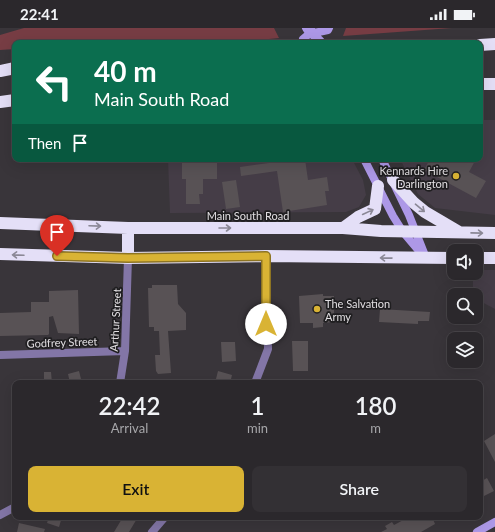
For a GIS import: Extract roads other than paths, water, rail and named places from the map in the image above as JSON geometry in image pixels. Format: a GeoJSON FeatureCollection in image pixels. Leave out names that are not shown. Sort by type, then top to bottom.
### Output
{"type":"FeatureCollection","features":[{"type":"Feature","properties":{"kind":"highway"},"geometry":{"type":"LineString","coordinates":[[483,45],[495,44]]}},
{"type":"Feature","properties":{"kind":"highway"},"geometry":{"type":"LineString","coordinates":[[483,52],[495,52]]}},
{"type":"Feature","properties":{"kind":"highway"},"geometry":{"type":"LineString","coordinates":[[0,70],[12,68]]}},
{"type":"Feature","properties":{"kind":"highway"},"geometry":{"type":"LineString","coordinates":[[483,84],[495,84]]}},
{"type":"Feature","properties":{"kind":"highway"},"geometry":{"type":"LineString","coordinates":[[0,102],[12,100]]}},
{"type":"Feature","properties":{"kind":"highway"},"geometry":{"type":"LineString","coordinates":[[393,180],[414,203],[425,212],[460,232]]}},
{"type":"Feature","properties":{"kind":"highway"},"geometry":{"type":"LineString","coordinates":[[343,228],[358,217],[375,209],[378,186]]}},
{"type":"Feature","properties":{"kind":"highway","name":"Main South Road"},"geometry":{"type":"LineString","coordinates":[[0,223],[128,228],[343,228],[403,232],[495,233]]}},
{"type":"Feature","properties":{"kind":"highway"},"geometry":{"type":"LineString","coordinates":[[128,228],[128,258]]}},
{"type":"Feature","properties":{"kind":"highway"},"geometry":{"type":"LineString","coordinates":[[0,254],[128,258],[266,256],[447,258]]}},
{"type":"Feature","properties":{"kind":"highway"},"geometry":{"type":"LineString","coordinates":[[483,258],[495,258]]}},
{"type":"Feature","properties":{"kind":"main road"},"geometry":{"type":"LineString","coordinates":[[307,34],[328,30],[329,28]]}},
{"type":"Feature","properties":{"kind":"main road"},"geometry":{"type":"LineString","coordinates":[[307,34],[319,40]]}},
{"type":"Feature","properties":{"kind":"main road"},"geometry":{"type":"LineString","coordinates":[[366,162],[403,232],[425,258]]}},
{"type":"Feature","properties":{"kind":"main road"},"geometry":{"type":"LineString","coordinates":[[384,162],[416,232],[425,258]]}},
{"type":"Feature","properties":{"kind":"main road"},"geometry":{"type":"LineString","coordinates":[[477,532],[495,522]]}},
{"type":"Feature","properties":{"kind":"street"},"geometry":{"type":"LineString","coordinates":[[256,380],[268,350],[266,256]]}},
{"type":"Feature","properties":{"kind":"street","name":"Arthur Street"},"geometry":{"type":"LineString","coordinates":[[120,380],[125,351],[128,258]]}},
{"type":"Feature","properties":{"kind":"street","name":"Godfrey Street"},"geometry":{"type":"LineString","coordinates":[[0,355],[125,351]]}},
{"type":"Feature","properties":{"kind":"street"},"geometry":{"type":"LineString","coordinates":[[0,515],[12,509]]}},
{"type":"Feature","properties":{"kind":"street"},"geometry":{"type":"LineString","coordinates":[[152,532],[162,520]]}},
{"type":"Feature","properties":{"kind":"place","name":"Kennards Hire Darlington"},"geometry":{"type":"Point","coordinates":[456,176]}},
{"type":"Feature","properties":{"kind":"place","name":"The Salvation Army"},"geometry":{"type":"Point","coordinates":[317,309]}}]}
